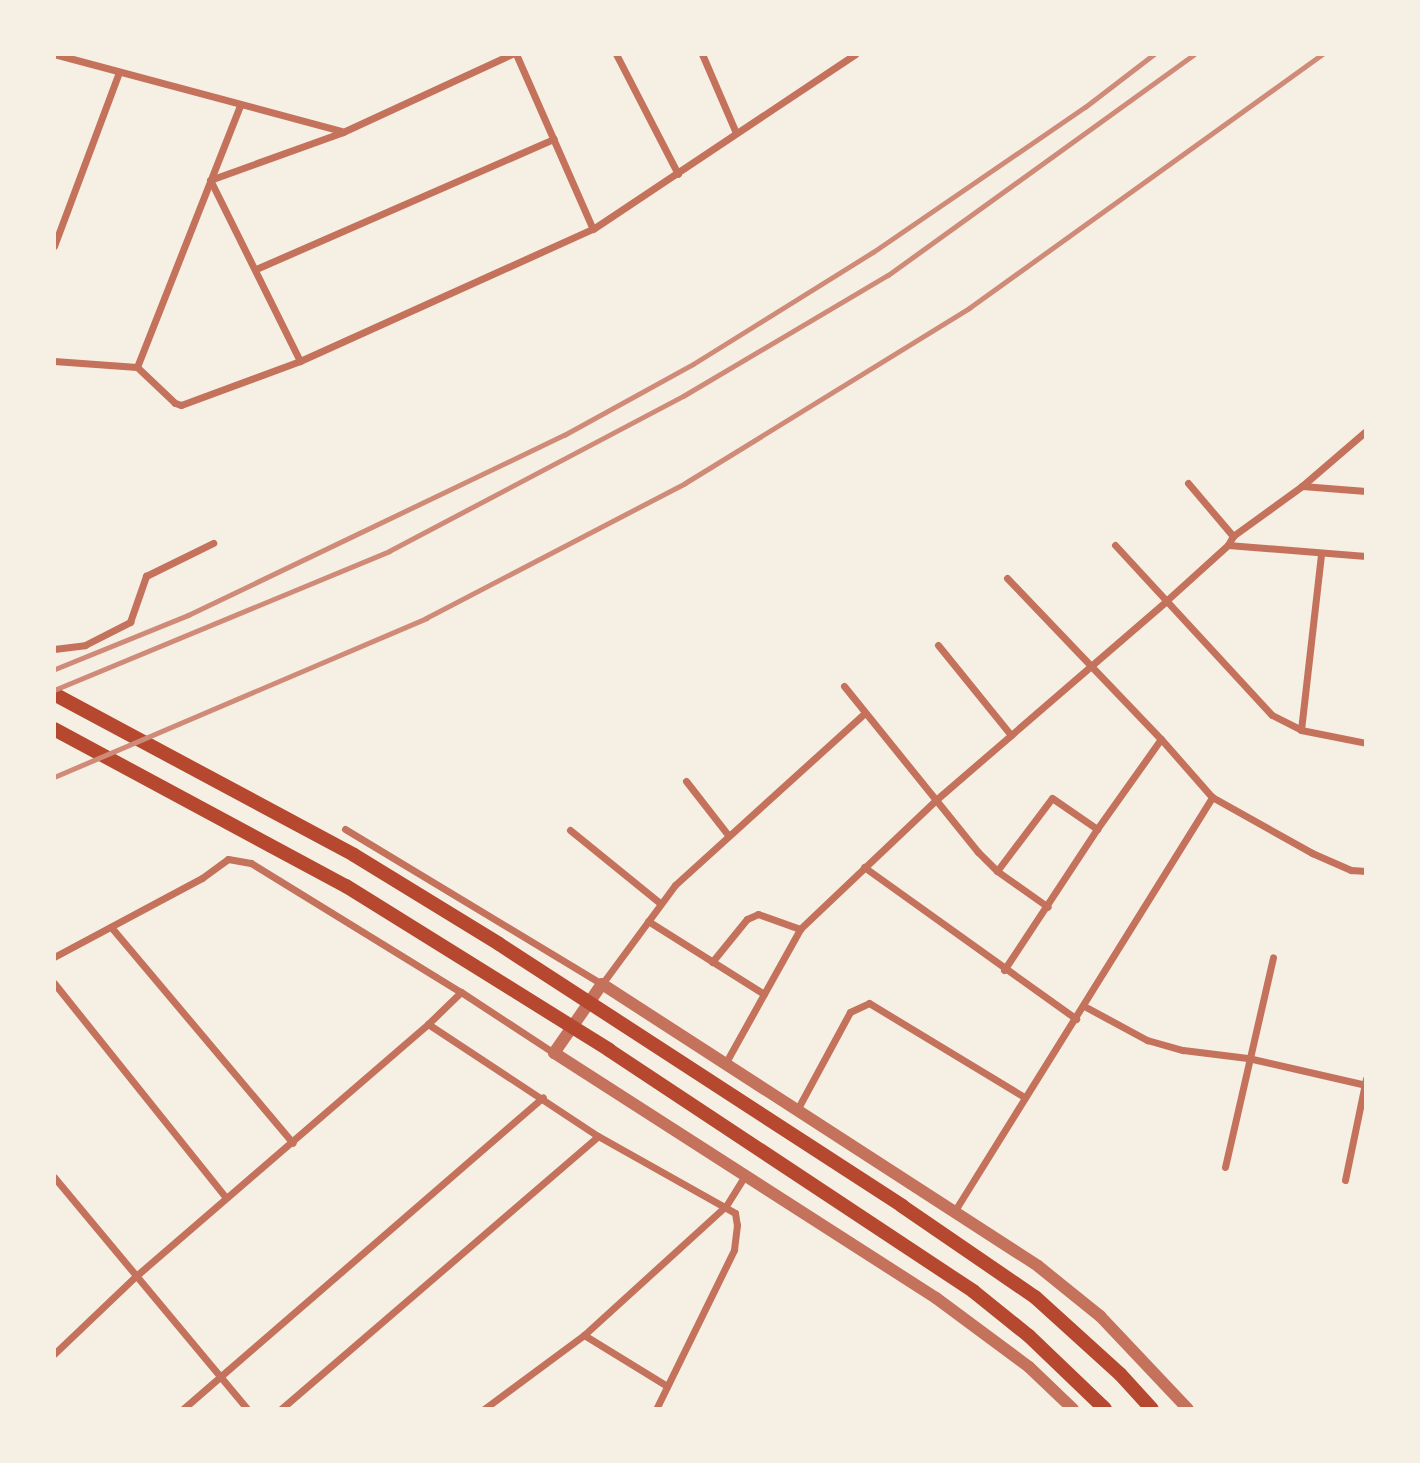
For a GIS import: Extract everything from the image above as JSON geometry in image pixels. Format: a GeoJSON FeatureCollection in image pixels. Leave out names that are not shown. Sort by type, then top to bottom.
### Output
{"type":"FeatureCollection","features":[{"type":"Feature","properties":{"kind":"main road"},"geometry":{"type":"LineString","coordinates":[[54,694],[354,855],[499,944],[941,1231],[1035,1297],[1120,1374],[1152,1409]]}},
{"type":"Feature","properties":{"kind":"main road"},"geometry":{"type":"LineString","coordinates":[[54,729],[346,886],[632,1065],[972,1292],[1030,1336],[1102,1405]]}},
{"type":"Feature","properties":{"kind":"street"},"geometry":{"type":"LineString","coordinates":[[54,54],[343,132]]}},
{"type":"Feature","properties":{"kind":"street"},"geometry":{"type":"LineString","coordinates":[[210,180],[343,132],[514,54],[593,229]]}},
{"type":"Feature","properties":{"kind":"street"},"geometry":{"type":"LineString","coordinates":[[616,54],[678,174]]}},
{"type":"Feature","properties":{"kind":"street"},"geometry":{"type":"LineString","coordinates":[[702,54],[736,133]]}},
{"type":"Feature","properties":{"kind":"street"},"geometry":{"type":"LineString","coordinates":[[54,361],[137,367],[175,403],[181,405],[300,361],[593,229],[855,54]]}},
{"type":"Feature","properties":{"kind":"street"},"geometry":{"type":"LineString","coordinates":[[54,246],[119,72]]}},
{"type":"Feature","properties":{"kind":"street"},"geometry":{"type":"LineString","coordinates":[[137,367],[240,105]]}},
{"type":"Feature","properties":{"kind":"street"},"geometry":{"type":"LineString","coordinates":[[256,269],[554,139]]}},
{"type":"Feature","properties":{"kind":"street"},"geometry":{"type":"LineString","coordinates":[[210,180],[300,361]]}},
{"type":"Feature","properties":{"kind":"street"},"geometry":{"type":"LineString","coordinates":[[725,1064],[800,929],[937,799],[1166,601],[1228,545],[1233,536],[1302,486],[1366,431]]}},
{"type":"Feature","properties":{"kind":"street"},"geometry":{"type":"LineString","coordinates":[[1188,483],[1233,536]]}},
{"type":"Feature","properties":{"kind":"street"},"geometry":{"type":"LineString","coordinates":[[1302,486],[1366,491]]}},
{"type":"Feature","properties":{"kind":"street"},"geometry":{"type":"LineString","coordinates":[[54,649],[85,645],[131,622],[146,576],[214,543]]}},
{"type":"Feature","properties":{"kind":"street"},"geometry":{"type":"LineString","coordinates":[[1115,545],[1272,715],[1301,730],[1366,743]]}},
{"type":"Feature","properties":{"kind":"street"},"geometry":{"type":"LineString","coordinates":[[1228,545],[1366,556]]}},
{"type":"Feature","properties":{"kind":"street"},"geometry":{"type":"LineString","coordinates":[[1301,730],[1321,554]]}},
{"type":"Feature","properties":{"kind":"street"},"geometry":{"type":"LineString","coordinates":[[1007,578],[1092,665],[1212,797],[1312,853],[1351,870],[1366,872]]}},
{"type":"Feature","properties":{"kind":"street"},"geometry":{"type":"LineString","coordinates":[[938,645],[1011,735]]}},
{"type":"Feature","properties":{"kind":"street"},"geometry":{"type":"LineString","coordinates":[[845,686],[997,871],[1048,907]]}},
{"type":"Feature","properties":{"kind":"street"},"geometry":{"type":"LineString","coordinates":[[554,1053],[675,885],[865,713]]}},
{"type":"Feature","properties":{"kind":"street"},"geometry":{"type":"LineString","coordinates":[[1004,970],[1097,829],[1161,739]]}},
{"type":"Feature","properties":{"kind":"street"},"geometry":{"type":"LineString","coordinates":[[686,781],[728,835]]}},
{"type":"Feature","properties":{"kind":"street"},"geometry":{"type":"LineString","coordinates":[[954,1212],[1024,1097],[1076,1020],[1212,797]]}},
{"type":"Feature","properties":{"kind":"street"},"geometry":{"type":"LineString","coordinates":[[997,871],[1052,798],[1097,829]]}},
{"type":"Feature","properties":{"kind":"street"},"geometry":{"type":"LineString","coordinates":[[345,829],[602,984],[1038,1266],[1100,1316],[1188,1409]]}},
{"type":"Feature","properties":{"kind":"street"},"geometry":{"type":"LineString","coordinates":[[570,830],[661,904]]}},
{"type":"Feature","properties":{"kind":"street"},"geometry":{"type":"LineString","coordinates":[[54,957],[202,878],[228,859],[251,863],[461,992],[987,1334],[1073,1409]]}},
{"type":"Feature","properties":{"kind":"street"},"geometry":{"type":"LineString","coordinates":[[864,867],[1076,1020]]}},
{"type":"Feature","properties":{"kind":"street"},"geometry":{"type":"LineString","coordinates":[[712,962],[747,919],[758,914],[800,929]]}},
{"type":"Feature","properties":{"kind":"street"},"geometry":{"type":"LineString","coordinates":[[648,921],[764,994]]}},
{"type":"Feature","properties":{"kind":"street"},"geometry":{"type":"LineString","coordinates":[[111,927],[293,1143]]}},
{"type":"Feature","properties":{"kind":"street"},"geometry":{"type":"LineString","coordinates":[[1225,1167],[1273,957]]}},
{"type":"Feature","properties":{"kind":"street"},"geometry":{"type":"LineString","coordinates":[[54,983],[226,1198]]}},
{"type":"Feature","properties":{"kind":"street"},"geometry":{"type":"LineString","coordinates":[[54,1354],[136,1276],[293,1143],[461,992]]}},
{"type":"Feature","properties":{"kind":"street"},"geometry":{"type":"LineString","coordinates":[[797,1110],[850,1012],[869,1003],[1024,1097]]}},
{"type":"Feature","properties":{"kind":"street"},"geometry":{"type":"LineString","coordinates":[[1084,1006],[1147,1040],[1183,1050],[1248,1058],[1365,1083],[1345,1180]]}},
{"type":"Feature","properties":{"kind":"street"},"geometry":{"type":"LineString","coordinates":[[428,1024],[543,1097],[598,1136],[735,1213],[737,1225],[734,1250],[656,1409]]}},
{"type":"Feature","properties":{"kind":"street"},"geometry":{"type":"LineString","coordinates":[[183,1409],[219,1374],[543,1097]]}},
{"type":"Feature","properties":{"kind":"street"},"geometry":{"type":"LineString","coordinates":[[281,1409],[598,1136]]}},
{"type":"Feature","properties":{"kind":"street"},"geometry":{"type":"LineString","coordinates":[[484,1409],[584,1335],[726,1206],[746,1175]]}},
{"type":"Feature","properties":{"kind":"street"},"geometry":{"type":"LineString","coordinates":[[54,1177],[247,1409]]}},
{"type":"Feature","properties":{"kind":"street"},"geometry":{"type":"LineString","coordinates":[[584,1335],[667,1386]]}},
{"type":"Feature","properties":{"kind":"railway"},"geometry":{"type":"LineString","coordinates":[[55,669],[188,615],[564,435],[693,364],[873,252],[1085,107],[1154,54]]}},
{"type":"Feature","properties":{"kind":"railway"},"geometry":{"type":"LineString","coordinates":[[54,690],[389,551],[683,396],[888,275],[1194,54]]}},
{"type":"Feature","properties":{"kind":"railway"},"geometry":{"type":"LineString","coordinates":[[54,777],[426,618],[685,483],[969,308],[1323,54]]}}]}
